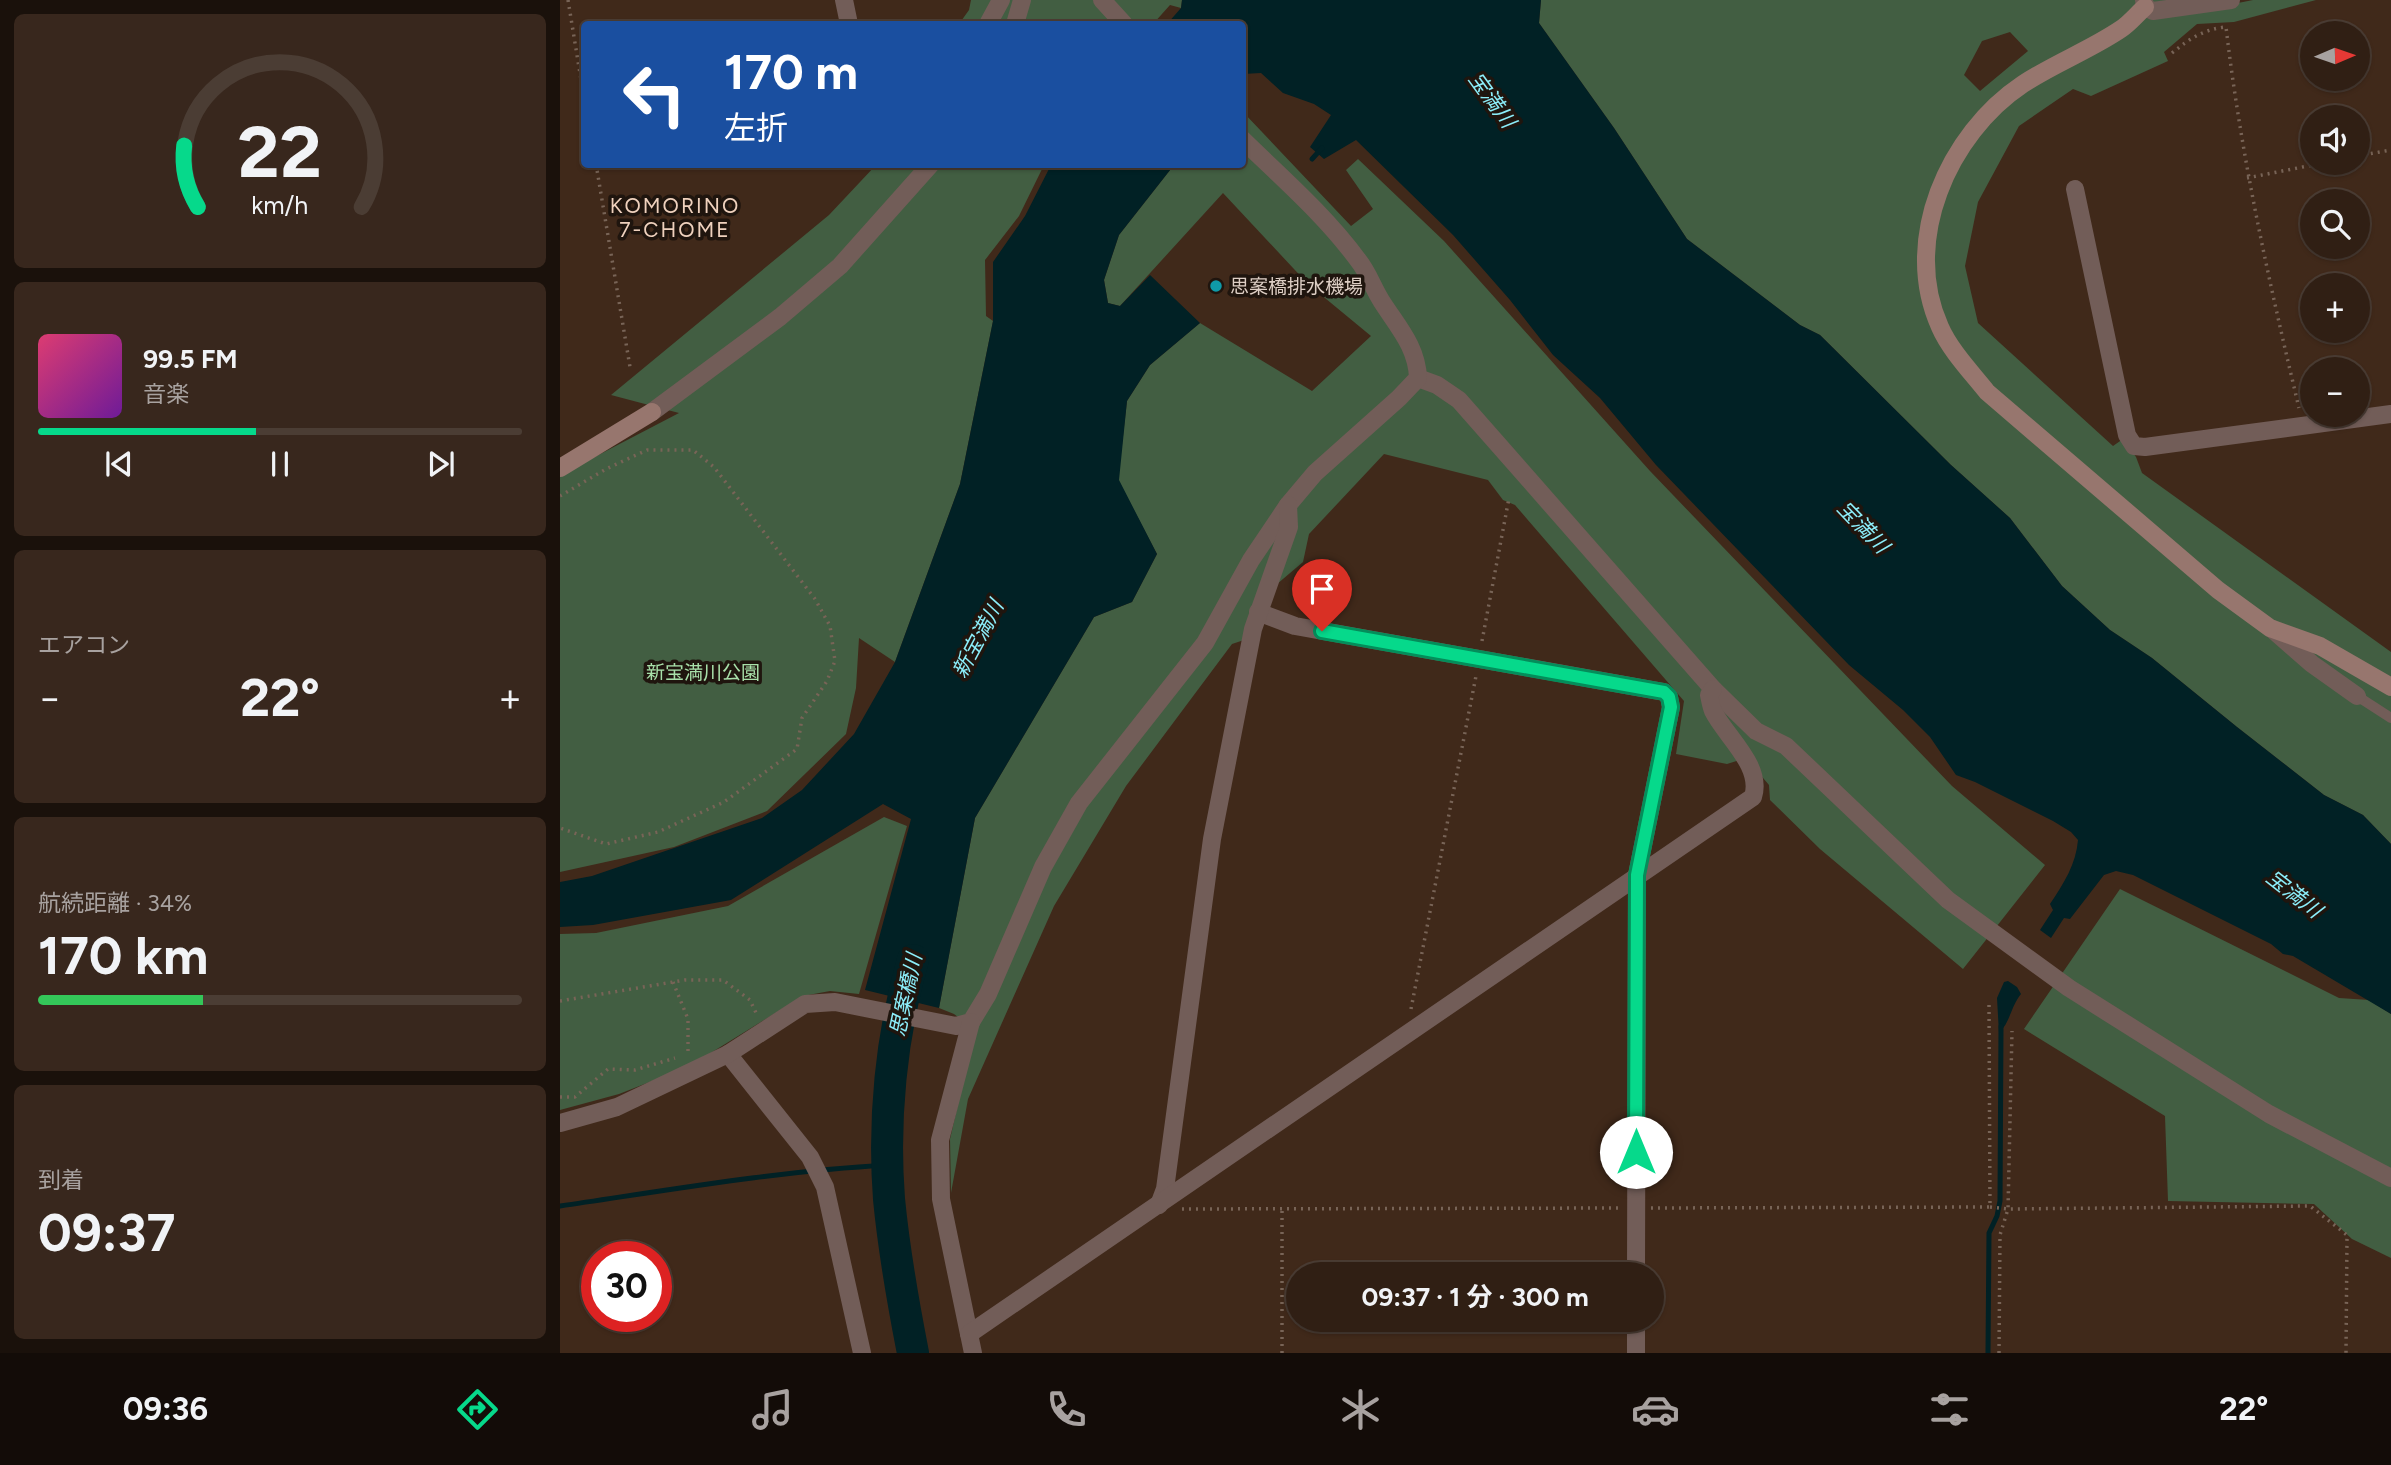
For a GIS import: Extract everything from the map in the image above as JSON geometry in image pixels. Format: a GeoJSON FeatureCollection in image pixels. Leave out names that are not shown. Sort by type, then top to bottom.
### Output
{"type":"FeatureCollection","features":[{"type":"Feature","properties":{"kind":"street"},"geometry":{"type":"LineString","coordinates":[[844,0],[848,21]]}},
{"type":"Feature","properties":{"kind":"street"},"geometry":{"type":"LineString","coordinates":[[990,21],[1001,0]]}},
{"type":"Feature","properties":{"kind":"street"},"geometry":{"type":"LineString","coordinates":[[1016,21],[1022,0]]}},
{"type":"Feature","properties":{"kind":"street"},"geometry":{"type":"LineString","coordinates":[[1102,0],[1121,21]]}},
{"type":"Feature","properties":{"kind":"street"},"geometry":{"type":"LineString","coordinates":[[2231,0],[2153,12],[2145,4],[2122,28],[2022,85],[1987,116],[1953,159],[1933,202],[1925,244],[1928,287],[1940,327],[1987,392],[2218,590],[2357,696]]}},
{"type":"Feature","properties":{"kind":"street"},"geometry":{"type":"LineString","coordinates":[[973,1353],[941,1199],[940,1140],[963,1024],[988,994],[1043,867],[1079,803],[1205,643],[1251,560],[1288,505],[1315,473],[1418,378],[1413,348],[1381,301],[1360,262],[1334,229],[1246,143]]}},
{"type":"Feature","properties":{"kind":"street"},"geometry":{"type":"LineString","coordinates":[[560,468],[652,412],[780,317],[840,266],[927,168]]}},
{"type":"Feature","properties":{"kind":"street"},"geometry":{"type":"LineString","coordinates":[[2075,189],[2127,435],[2134,446],[2145,447],[2300,425]]}},
{"type":"Feature","properties":{"kind":"street"},"geometry":{"type":"LineString","coordinates":[[1418,378],[1437,385],[1460,400],[1713,689],[1756,732],[1786,746],[1948,900],[2068,988],[2269,1114],[2391,1178]]}},
{"type":"Feature","properties":{"kind":"street"},"geometry":{"type":"LineString","coordinates":[[2370,417],[2391,414]]}},
{"type":"Feature","properties":{"kind":"street"},"geometry":{"type":"LineString","coordinates":[[1159,1205],[1165,1189],[1212,839],[1258,612],[1289,527],[1288,505]]}},
{"type":"Feature","properties":{"kind":"street"},"geometry":{"type":"LineString","coordinates":[[1258,612],[1296,626],[1664,692],[1669,697],[1671,707],[1637,875],[1636,1262]]}},
{"type":"Feature","properties":{"kind":"street"},"geometry":{"type":"LineString","coordinates":[[2270,628],[2320,646],[2391,687]]}},
{"type":"Feature","properties":{"kind":"street"},"geometry":{"type":"LineString","coordinates":[[969,1334],[1753,797],[1756,787],[1751,770],[1713,710],[1709,695],[1713,689]]}},
{"type":"Feature","properties":{"kind":"street"},"geometry":{"type":"LineString","coordinates":[[560,1123],[617,1107],[694,1061],[728,1054],[805,1004],[835,1002],[963,1024]]}},
{"type":"Feature","properties":{"kind":"street"},"geometry":{"type":"LineString","coordinates":[[728,1054],[810,1157],[825,1187],[862,1353]]}},
{"type":"Feature","properties":{"kind":"street"},"geometry":{"type":"LineString","coordinates":[[1636,1332],[1636,1353]]}},
{"type":"Feature","properties":{"kind":"lane"},"geometry":{"type":"LineString","coordinates":[[2357,696],[2391,719]]}},
{"type":"Feature","properties":{"kind":"path"},"geometry":{"type":"LineString","coordinates":[[568,0],[581,80]]}},
{"type":"Feature","properties":{"kind":"path"},"geometry":{"type":"LineString","coordinates":[[2172,53],[2191,38],[2215,28],[2226,27],[2247,177],[2300,416]]}},
{"type":"Feature","properties":{"kind":"path"},"geometry":{"type":"LineString","coordinates":[[2370,154],[2391,150]]}},
{"type":"Feature","properties":{"kind":"path"},"geometry":{"type":"LineString","coordinates":[[2247,177],[2300,167]]}},
{"type":"Feature","properties":{"kind":"path"},"geometry":{"type":"LineString","coordinates":[[597,168],[629,367]]}},
{"type":"Feature","properties":{"kind":"path"},"geometry":{"type":"LineString","coordinates":[[560,496],[606,468],[647,450],[693,450],[714,467],[815,599],[830,626],[835,661],[827,681],[802,718],[797,750],[724,802],[658,832],[606,844],[560,828]]}},
{"type":"Feature","properties":{"kind":"path"},"geometry":{"type":"LineString","coordinates":[[1406,1035],[1508,498]]}},
{"type":"Feature","properties":{"kind":"path"},"geometry":{"type":"LineString","coordinates":[[560,1001],[685,980],[723,981],[750,1000],[765,1030]]}},
{"type":"Feature","properties":{"kind":"path"},"geometry":{"type":"LineString","coordinates":[[560,1097],[575,1097],[608,1069],[635,1070],[694,1061],[688,1019],[673,982]]}},
{"type":"Feature","properties":{"kind":"path"},"geometry":{"type":"LineString","coordinates":[[1999,1353],[2000,1235],[2008,1209],[2012,1031]]}},
{"type":"Feature","properties":{"kind":"path"},"geometry":{"type":"LineString","coordinates":[[1990,1207],[2310,1206],[2347,1235],[2346,1353]]}},
{"type":"Feature","properties":{"kind":"path"},"geometry":{"type":"LineString","coordinates":[[1282,1208],[1282,1353]]}},
{"type":"Feature","properties":{"kind":"green space"},"geometry":{"type":"Polygon","coordinates":[[[971,0],[1182,0],[1181,8],[1170,5],[1156,21],[961,21],[969,10],[971,0]]]}},
{"type":"Feature","properties":{"kind":"green space"},"geometry":{"type":"Polygon","coordinates":[[[1541,0],[2189,0],[2193,12],[2253,0],[2316,0],[2234,22],[2197,24],[2164,52],[2168,61],[2091,96],[2073,89],[2019,126],[1978,202],[1965,266],[1978,323],[2113,446],[2123,439],[2136,457],[2142,473],[2391,652],[2391,844],[2363,815],[2324,795],[2152,658],[2110,630],[2062,586],[2010,518],[1951,465],[1820,335],[1800,325],[1687,239],[1614,128],[1539,23],[1541,0]],[[2010,32],[1982,41],[1964,75],[1980,91],[2028,51],[2010,32]]]}},
{"type":"Feature","properties":{"kind":"green space"},"geometry":{"type":"Polygon","coordinates":[[[1246,115],[1351,226],[1373,209],[1346,170],[1358,159],[1444,241],[1650,471],[1952,786],[2045,865],[1963,969],[1820,849],[1770,800],[1769,785],[1746,758],[1727,764],[1676,754],[1684,701],[1515,505],[1503,500],[1488,480],[1384,454],[1309,534],[1303,562],[1256,602],[1244,640],[1232,644],[1126,786],[1054,906],[968,1099],[951,1193],[950,1139],[975,1030],[954,1014],[939,1008],[975,818],[1094,617],[1132,602],[1157,554],[1118,480],[1127,401],[1150,365],[1200,323],[1312,391],[1371,336],[1308,284],[1223,193],[1120,306],[1108,303],[1104,280],[1119,235],[1172,168],[1246,168],[1246,115]]]}},
{"type":"Feature","properties":{"kind":"green space","name":"新宝満川公園"},"geometry":{"type":"Polygon","coordinates":[[[873,168],[1043,168],[1019,216],[985,260],[986,316],[993,321],[960,484],[895,662],[859,638],[856,688],[846,734],[767,811],[674,847],[560,872],[560,475],[679,413],[611,395],[829,215],[873,168]]]}},
{"type":"Feature","properties":{"kind":"green space"},"geometry":{"type":"Polygon","coordinates":[[[884,817],[907,826],[859,994],[830,991],[803,996],[688,1067],[619,1094],[560,1110],[560,934],[596,933],[728,906],[884,817]]]}},
{"type":"Feature","properties":{"kind":"green space"},"geometry":{"type":"Polygon","coordinates":[[[2120,889],[2339,998],[2369,1000],[2391,1014],[2391,1258],[2352,1239],[2314,1204],[2168,1201],[2165,1116],[2024,1029],[2120,889]]]}},
{"type":"Feature","properties":{"kind":"water","name":"宝満川"},"geometry":{"type":"Polygon","coordinates":[[[1182,0],[1541,0],[1539,23],[1614,128],[1687,239],[1800,325],[1820,335],[1951,465],[2010,518],[2062,586],[2110,630],[2152,658],[2324,795],[2363,815],[2391,844],[2391,1014],[2293,956],[2283,954],[2271,944],[2133,875],[2116,871],[2104,875],[2070,919],[2064,918],[2051,938],[2040,930],[2053,910],[2050,904],[2075,857],[2078,840],[2071,832],[1975,782],[1956,775],[1930,737],[1903,710],[1849,665],[1656,465],[1600,398],[1553,355],[1510,300],[1453,235],[1356,140],[1324,159],[1310,147],[1331,115],[1314,104],[1283,93],[1261,73],[1246,74],[1246,21],[1170,21],[1181,8],[1182,0]]]}},
{"type":"Feature","properties":{"kind":"water","name":"新宝満川"},"geometry":{"type":"Polygon","coordinates":[[[1049,168],[1172,168],[1119,235],[1104,280],[1108,303],[1120,306],[1150,275],[1200,323],[1150,365],[1127,401],[1119,480],[1157,554],[1132,602],[1094,617],[975,818],[939,1008],[865,990],[911,819],[883,804],[731,900],[593,925],[560,927],[560,882],[592,876],[762,818],[802,790],[854,734],[895,662],[960,484],[993,321],[993,262],[1025,216],[1049,168]]]}},
{"type":"Feature","properties":{"kind":"water"},"geometry":{"type":"Polygon","coordinates":[[[2008,981],[2017,987],[2021,994],[1999,1033],[1997,998],[2004,982],[2008,981]]]}},
{"type":"Feature","properties":{"kind":"waterway"},"geometry":{"type":"LineString","coordinates":[[1312,159],[1322,148]]}},
{"type":"Feature","properties":{"kind":"waterway","name":"思案橋川"},"geometry":{"type":"LineString","coordinates":[[913,960],[894,1048],[888,1109],[887,1169],[899,1276],[913,1353]]}},
{"type":"Feature","properties":{"kind":"waterway"},"geometry":{"type":"LineString","coordinates":[[1988,1353],[1989,1233],[2000,1201],[2001,1026]]}},
{"type":"Feature","properties":{"kind":"waterway"},"geometry":{"type":"LineString","coordinates":[[560,1206],[765,1176],[888,1165]]}},
{"type":"Feature","properties":{"kind":"place","name":"思案橋排水機場"},"geometry":{"type":"Point","coordinates":[1216,286]}},
{"type":"Feature","properties":{"kind":"district","name":"KOMORINO 7-CHOME"},"geometry":{"type":"Point","coordinates":[675,218]}},
{"type":"Feature","properties":{"kind":"route"},"geometry":{"type":"LineString","coordinates":[[1322,631],[1664,692],[1669,697],[1671,707],[1637,875],[1636,1152]]}}]}
